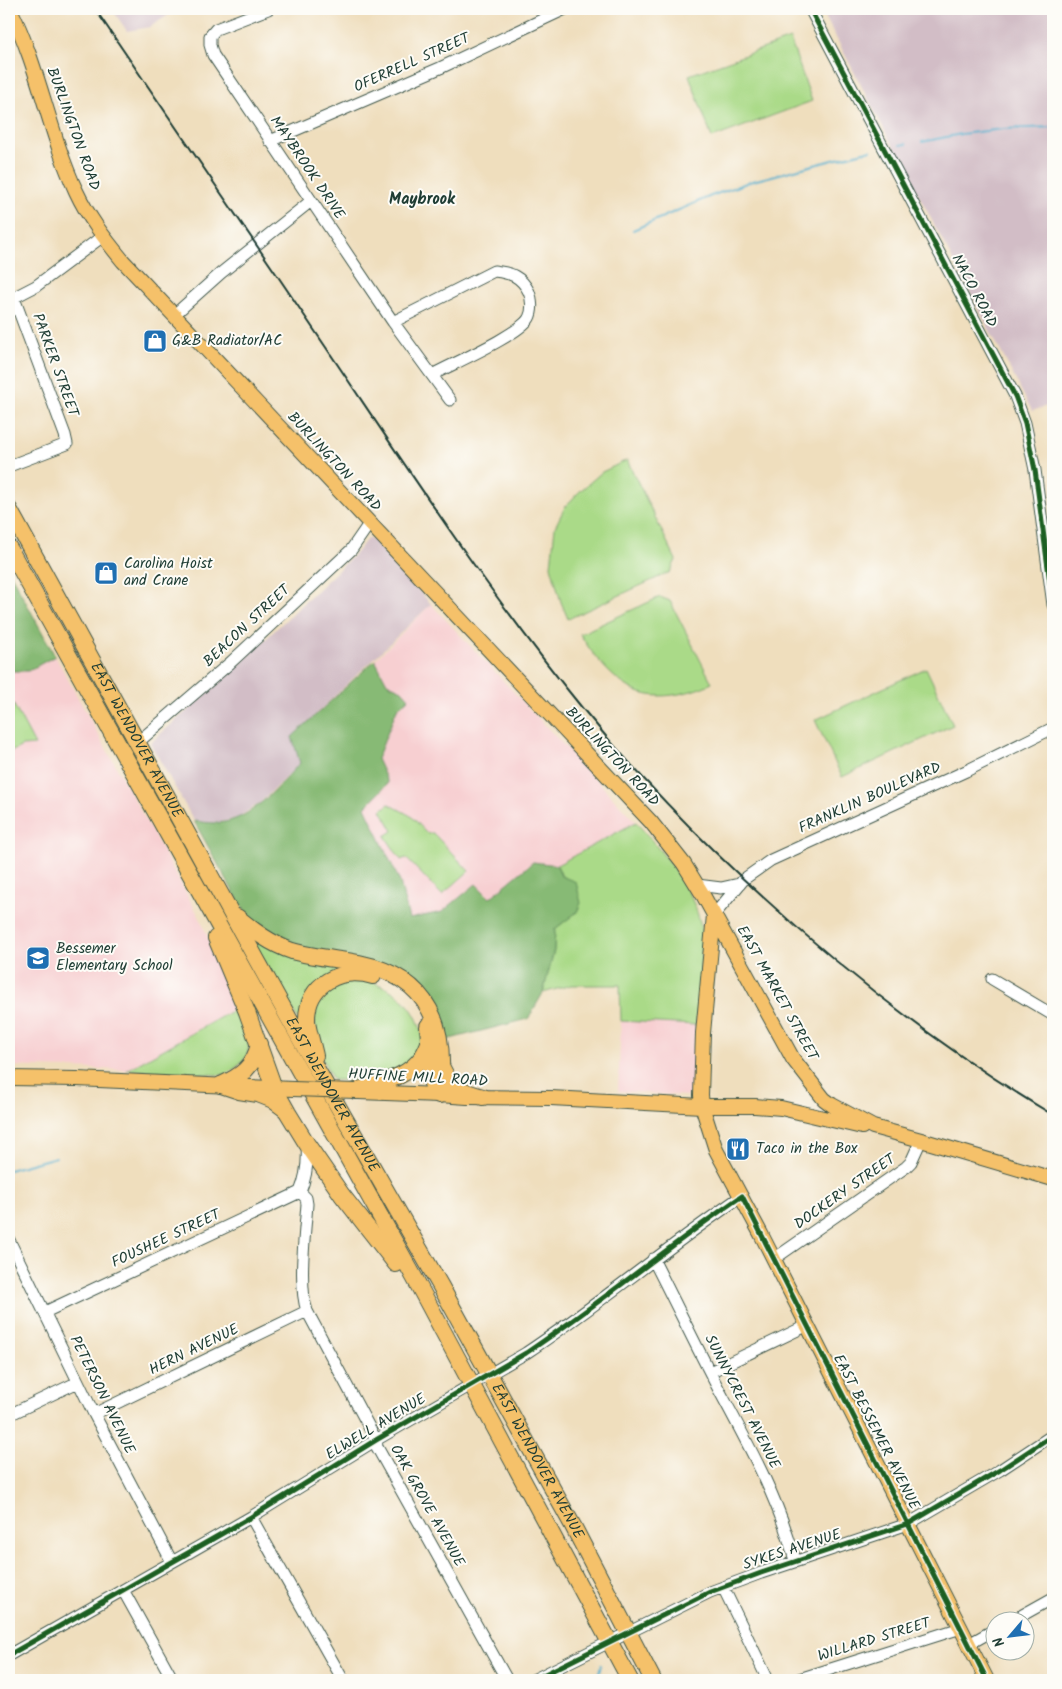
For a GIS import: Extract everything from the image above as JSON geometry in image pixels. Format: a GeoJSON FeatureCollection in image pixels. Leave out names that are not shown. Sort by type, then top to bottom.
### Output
{"type":"FeatureCollection","features":[{"type":"Feature","properties":{"kind":"highway","name":"EAST WENDOVER AVENUE"},"geometry":{"type":"LineString","coordinates":[[9,509],[320,1075],[440,1285],[573,1526],[653,1680]]}},
{"type":"Feature","properties":{"kind":"highway","name":"EAST WENDOVER AVENUE"},"geometry":{"type":"LineString","coordinates":[[9,548],[438,1323],[630,1680]]}},
{"type":"Feature","properties":{"kind":"highway"},"geometry":{"type":"LineString","coordinates":[[185,864],[234,980],[274,1088],[307,1144],[342,1195],[383,1246],[438,1323]]}},
{"type":"Feature","properties":{"kind":"highway"},"geometry":{"type":"LineString","coordinates":[[230,911],[273,943],[292,951],[360,963],[383,970],[407,983],[419,993],[432,1012],[440,1038],[442,1068],[435,1095]]}},
{"type":"Feature","properties":{"kind":"highway"},"geometry":{"type":"LineString","coordinates":[[320,1075],[307,1021],[312,996],[322,984],[341,975],[366,974],[392,984],[406,994],[422,1013],[427,1023],[435,1095]]}},
{"type":"Feature","properties":{"kind":"highway"},"geometry":{"type":"LineString","coordinates":[[356,1091],[400,1076],[413,1068],[423,1057],[429,1043]]}},
{"type":"Feature","properties":{"kind":"highway"},"geometry":{"type":"LineString","coordinates":[[221,1085],[246,1070],[256,1054],[258,1044]]}},
{"type":"Feature","properties":{"kind":"highway"},"geometry":{"type":"LineString","coordinates":[[442,1068],[453,1087],[483,1098]]}},
{"type":"Feature","properties":{"kind":"highway"},"geometry":{"type":"LineString","coordinates":[[221,1085],[239,1092],[258,1094],[272,1100],[287,1110]]}},
{"type":"Feature","properties":{"kind":"main road","name":"BURLINGTON ROAD"},"geometry":{"type":"LineString","coordinates":[[10,9],[31,63],[69,174],[84,206],[103,236],[174,315],[651,822],[684,864],[700,890]]}},
{"type":"Feature","properties":{"kind":"main road","name":"EAST MARKET STREET"},"geometry":{"type":"LineString","coordinates":[[700,890],[793,1059],[828,1102],[873,1127],[1053,1180]]}},
{"type":"Feature","properties":{"kind":"main road","name":"EAST BESSEMER AVENUE"},"geometry":{"type":"LineString","coordinates":[[714,915],[700,1095],[716,1150],[742,1196],[987,1680]]}},
{"type":"Feature","properties":{"kind":"main road","name":"HUFFINE MILL ROAD"},"geometry":{"type":"LineString","coordinates":[[9,1078],[293,1088],[483,1098],[551,1098],[702,1106],[755,1106],[781,1108],[862,1127],[873,1127]]}},
{"type":"Feature","properties":{"kind":"main road"},"geometry":{"type":"LineString","coordinates":[[796,1111],[828,1102]]}},
{"type":"Feature","properties":{"kind":"main road"},"geometry":{"type":"LineString","coordinates":[[813,1115],[825,1110],[828,1102]]}},
{"type":"Feature","properties":{"kind":"street","name":"MAYBROOK DRIVE"},"geometry":{"type":"LineString","coordinates":[[268,9],[216,29],[210,36],[213,55],[393,322],[450,400]]}},
{"type":"Feature","properties":{"kind":"street","name":"OFERRELL STREET"},"geometry":{"type":"LineString","coordinates":[[270,141],[440,68],[565,9]]}},
{"type":"Feature","properties":{"kind":"street","name":"NACO ROAD"},"geometry":{"type":"LineString","coordinates":[[810,9],[1015,396],[1025,423],[1035,470],[1053,605]]}},
{"type":"Feature","properties":{"kind":"street"},"geometry":{"type":"LineString","coordinates":[[174,315],[221,273],[311,201]]}},
{"type":"Feature","properties":{"kind":"street"},"geometry":{"type":"LineString","coordinates":[[12,299],[36,286],[103,236]]}},
{"type":"Feature","properties":{"kind":"street"},"geometry":{"type":"LineString","coordinates":[[393,322],[494,271],[509,273],[521,281],[530,294],[532,309],[528,319],[516,331],[432,375]]}},
{"type":"Feature","properties":{"kind":"street","name":"PARKER STREET"},"geometry":{"type":"LineString","coordinates":[[9,466],[67,444],[12,299]]}},
{"type":"Feature","properties":{"kind":"street","name":"BEACON STREET"},"geometry":{"type":"LineString","coordinates":[[137,743],[223,670],[351,550],[370,524]]}},
{"type":"Feature","properties":{"kind":"street","name":"FRANKLIN BOULEVARD"},"geometry":{"type":"LineString","coordinates":[[714,915],[739,884],[751,873],[771,860],[966,771],[1053,728]]}},
{"type":"Feature","properties":{"kind":"street"},"geometry":{"type":"LineString","coordinates":[[700,890],[739,884]]}},
{"type":"Feature","properties":{"kind":"street"},"geometry":{"type":"LineString","coordinates":[[992,979],[1053,1015]]}},
{"type":"Feature","properties":{"kind":"street","name":"DOCKERY STREET"},"geometry":{"type":"LineString","coordinates":[[774,1259],[906,1167],[912,1162],[921,1140]]}},
{"type":"Feature","properties":{"kind":"street"},"geometry":{"type":"LineString","coordinates":[[300,1192],[304,1184],[308,1155],[307,1144]]}},
{"type":"Feature","properties":{"kind":"street","name":"OAK GROVE AVENUE"},"geometry":{"type":"LineString","coordinates":[[300,1192],[306,1198],[307,1204],[303,1279],[304,1302],[307,1311],[376,1440],[377,1447],[507,1680]]}},
{"type":"Feature","properties":{"kind":"street","name":"FOUSHEE STREET"},"geometry":{"type":"LineString","coordinates":[[45,1312],[300,1192]]}},
{"type":"Feature","properties":{"kind":"street","name":"ELWELL AVENUE"},"geometry":{"type":"LineString","coordinates":[[9,1655],[251,1517],[376,1440],[489,1376],[547,1340],[653,1259],[742,1196]]}},
{"type":"Feature","properties":{"kind":"street","name":"PETERSON AVENUE"},"geometry":{"type":"LineString","coordinates":[[9,1240],[12,1254],[45,1312],[94,1414],[172,1562]]}},
{"type":"Feature","properties":{"kind":"street","name":"SUNNYCREST AVENUE"},"geometry":{"type":"LineString","coordinates":[[653,1259],[771,1491],[790,1540],[795,1561]]}},
{"type":"Feature","properties":{"kind":"street","name":"HERN AVENUE"},"geometry":{"type":"LineString","coordinates":[[94,1414],[307,1311]]}},
{"type":"Feature","properties":{"kind":"street"},"geometry":{"type":"LineString","coordinates":[[710,1372],[808,1326]]}},
{"type":"Feature","properties":{"kind":"street"},"geometry":{"type":"LineString","coordinates":[[9,1415],[78,1382]]}},
{"type":"Feature","properties":{"kind":"street","name":"SYKES AVENUE"},"geometry":{"type":"LineString","coordinates":[[533,1680],[723,1587],[908,1524],[1053,1436]]}},
{"type":"Feature","properties":{"kind":"street"},"geometry":{"type":"LineString","coordinates":[[251,1517],[342,1680]]}},
{"type":"Feature","properties":{"kind":"street"},"geometry":{"type":"LineString","coordinates":[[723,1587],[768,1680]]}},
{"type":"Feature","properties":{"kind":"street"},"geometry":{"type":"LineString","coordinates":[[124,1590],[173,1680]]}},
{"type":"Feature","properties":{"kind":"street"},"geometry":{"type":"LineString","coordinates":[[1028,1612],[1053,1598]]}},
{"type":"Feature","properties":{"kind":"street","name":"WILLARD STREET"},"geometry":{"type":"LineString","coordinates":[[796,1680],[961,1628]]}},
{"type":"Feature","properties":{"kind":"street"},"geometry":{"type":"LineString","coordinates":[[969,1644],[984,1636]]}},
{"type":"Feature","properties":{"kind":"shaded area"},"geometry":{"type":"Polygon","coordinates":[[[112,9],[171,9],[170,14],[150,27],[127,31],[112,9]]]}},
{"type":"Feature","properties":{"kind":"shaded area"},"geometry":{"type":"Polygon","coordinates":[[[821,9],[1053,9],[1053,404],[1032,411],[821,9]]]}},
{"type":"Feature","properties":{"kind":"shaded area"},"geometry":{"type":"Polygon","coordinates":[[[367,539],[372,539],[431,604],[293,736],[300,763],[260,803],[237,818],[218,823],[194,821],[150,743],[228,675],[355,554],[367,539]]]}},
{"type":"Feature","properties":{"kind":"shaded area"},"geometry":{"type":"Polygon","coordinates":[[[431,604],[636,822],[557,865],[533,862],[490,898],[476,884],[442,912],[409,919],[400,882],[365,807],[388,784],[377,759],[397,709],[402,690],[387,683],[375,660],[431,604]]]}},
{"type":"Feature","properties":{"kind":"shaded area"},"geometry":{"type":"Polygon","coordinates":[[[55,656],[200,918],[237,1008],[127,1070],[9,1066],[9,671],[28,671],[55,656]]]}},
{"type":"Feature","properties":{"kind":"shaded area"},"geometry":{"type":"Polygon","coordinates":[[[621,1021],[696,1025],[692,1093],[687,1096],[618,1091],[621,1021]]]}},
{"type":"Feature","properties":{"kind":"green space"},"geometry":{"type":"Polygon","coordinates":[[[790,39],[812,101],[712,138],[689,75],[790,39]]]}},
{"type":"Feature","properties":{"kind":"green space"},"geometry":{"type":"Polygon","coordinates":[[[627,460],[676,560],[670,572],[568,619],[551,566],[555,527],[565,507],[579,492],[602,472],[627,460]]]}},
{"type":"Feature","properties":{"kind":"green space"},"geometry":{"type":"Polygon","coordinates":[[[9,571],[55,656],[28,671],[9,671],[9,571]]]}},
{"type":"Feature","properties":{"kind":"green space"},"geometry":{"type":"Polygon","coordinates":[[[660,597],[670,601],[712,683],[693,691],[671,695],[660,696],[639,693],[622,683],[608,671],[580,634],[660,597]]]}},
{"type":"Feature","properties":{"kind":"green space"},"geometry":{"type":"Polygon","coordinates":[[[375,660],[387,683],[402,690],[409,698],[397,709],[377,759],[388,783],[365,807],[400,882],[409,919],[442,912],[476,884],[490,898],[533,862],[557,865],[561,876],[576,882],[581,903],[577,912],[555,929],[554,950],[543,993],[528,1019],[446,1040],[416,983],[285,943],[252,922],[194,821],[217,823],[230,821],[242,816],[263,801],[300,763],[292,737],[375,660]]]}},
{"type":"Feature","properties":{"kind":"green space"},"geometry":{"type":"Polygon","coordinates":[[[926,668],[953,725],[842,777],[815,720],[926,668]]]}},
{"type":"Feature","properties":{"kind":"green space"},"geometry":{"type":"Polygon","coordinates":[[[9,696],[35,745],[22,746],[9,753],[9,696]]]}},
{"type":"Feature","properties":{"kind":"green space"},"geometry":{"type":"Polygon","coordinates":[[[389,804],[411,816],[428,834],[433,833],[469,871],[442,895],[406,858],[401,860],[385,836],[393,831],[381,810],[389,804]]]}},
{"type":"Feature","properties":{"kind":"green space"},"geometry":{"type":"Polygon","coordinates":[[[636,822],[678,875],[687,889],[700,920],[703,937],[696,1025],[621,1021],[620,985],[571,985],[543,993],[554,950],[555,929],[577,912],[557,865],[636,822]]]}},
{"type":"Feature","properties":{"kind":"green space"},"geometry":{"type":"Polygon","coordinates":[[[250,936],[353,967],[338,970],[299,1020],[282,994],[250,936]]]}},
{"type":"Feature","properties":{"kind":"green space"},"geometry":{"type":"Polygon","coordinates":[[[369,981],[390,990],[406,1003],[418,1020],[423,1042],[409,1065],[364,1080],[333,1080],[321,1056],[314,1016],[319,994],[333,982],[369,981]]]}},
{"type":"Feature","properties":{"kind":"green space"},"geometry":{"type":"Polygon","coordinates":[[[237,1008],[246,1030],[249,1045],[245,1059],[229,1072],[222,1075],[127,1070],[237,1008]]]}},
{"type":"Feature","properties":{"kind":"waterway"},"geometry":{"type":"LineString","coordinates":[[922,142],[961,134],[1003,129],[1053,127]]}},
{"type":"Feature","properties":{"kind":"waterway"},"geometry":{"type":"LineString","coordinates":[[900,145],[906,144]]}},
{"type":"Feature","properties":{"kind":"waterway"},"geometry":{"type":"LineString","coordinates":[[633,230],[711,196],[749,182],[871,150]]}},
{"type":"Feature","properties":{"kind":"waterway"},"geometry":{"type":"LineString","coordinates":[[9,1170],[56,1157]]}},
{"type":"Feature","properties":{"kind":"waterway"},"geometry":{"type":"LineString","coordinates":[[597,1680],[601,1665]]}},
{"type":"Feature","properties":{"kind":"railway"},"geometry":{"type":"LineString","coordinates":[[95,9],[418,485],[482,576],[548,665],[614,746],[714,851],[834,959],[919,1026],[1007,1087],[1053,1115]]}},
{"type":"Feature","properties":{"kind":"cycle path"},"geometry":{"type":"LineString","coordinates":[[810,9],[1015,396],[1025,423],[1035,470],[1053,605]]}},
{"type":"Feature","properties":{"kind":"cycle path"},"geometry":{"type":"LineString","coordinates":[[9,1655],[251,1517],[376,1440],[526,1353],[581,1315],[742,1196],[987,1680]]}},
{"type":"Feature","properties":{"kind":"cycle path"},"geometry":{"type":"LineString","coordinates":[[533,1680],[710,1592],[908,1524],[1000,1470],[1053,1435]]}},
{"type":"Feature","properties":{"kind":"place","name":"G&B Radiator/AC"},"geometry":{"type":"Point","coordinates":[155,341]}},
{"type":"Feature","properties":{"kind":"place","name":"Carolina Hoist and Crane"},"geometry":{"type":"Point","coordinates":[106,573]}},
{"type":"Feature","properties":{"kind":"place","name":"Bessemer Elementary School"},"geometry":{"type":"Point","coordinates":[38,958]}},
{"type":"Feature","properties":{"kind":"place","name":"Taco in the Box"},"geometry":{"type":"Point","coordinates":[738,1149]}},
{"type":"Feature","properties":{"kind":"district","name":"Maybrook"},"geometry":{"type":"Point","coordinates":[422,199]}}]}
